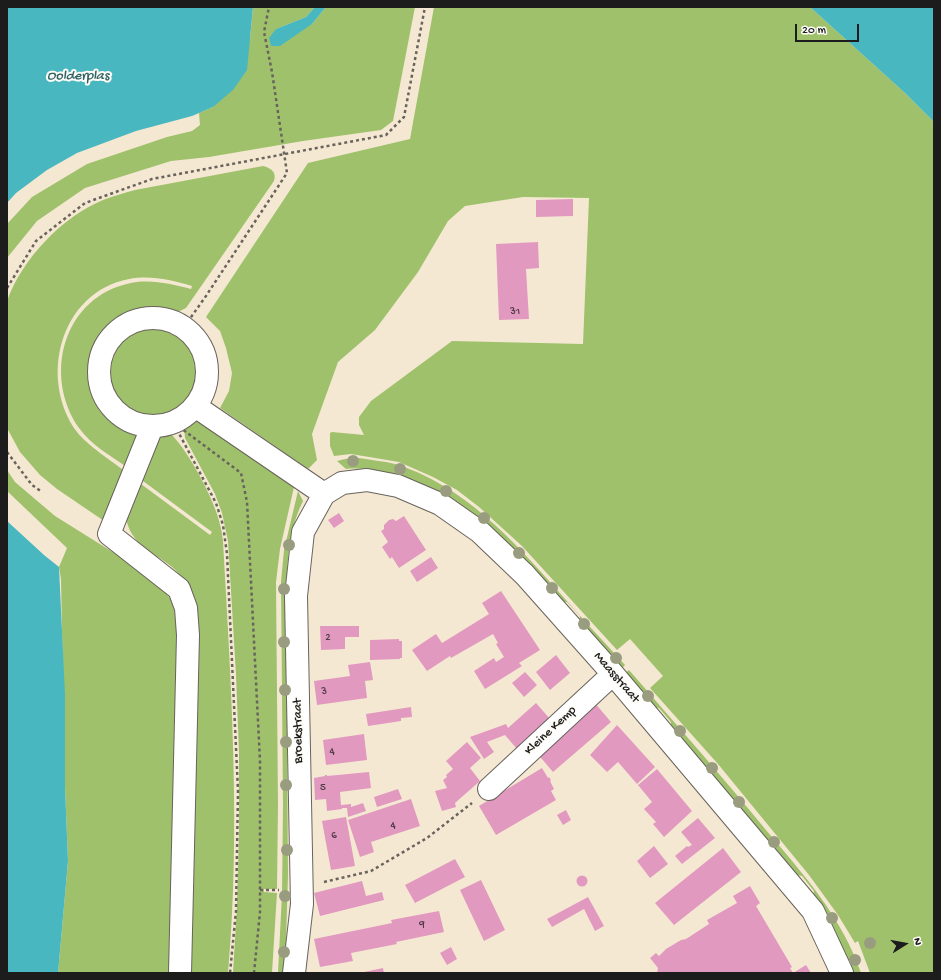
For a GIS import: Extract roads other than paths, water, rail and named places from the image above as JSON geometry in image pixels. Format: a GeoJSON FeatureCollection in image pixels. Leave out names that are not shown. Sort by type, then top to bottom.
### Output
{"type":"FeatureCollection","features":[{"type":"Feature","properties":{"kind":"street"},"geometry":{"type":"LineString","coordinates":[[148,317],[167,319],[184,327],[196,339],[205,355],[207,373],[204,391],[195,406],[185,416],[174,423],[163,426],[152,427],[134,423],[118,414],[106,400],[99,383],[99,364],[104,347],[115,332],[130,322],[148,317]]}},
{"type":"Feature","properties":{"kind":"street"},"geometry":{"type":"LineString","coordinates":[[195,406],[324,494]]}},
{"type":"Feature","properties":{"kind":"street"},"geometry":{"type":"LineString","coordinates":[[152,427],[109,534],[179,588],[186,608],[188,642],[180,973]]}},
{"type":"Feature","properties":{"kind":"street","name":"Maasstraat"},"geometry":{"type":"LineString","coordinates":[[324,494],[342,483],[367,480],[398,486],[440,504],[480,532],[525,575],[613,674],[813,911],[842,973]]}},
{"type":"Feature","properties":{"kind":"street","name":"Broekstraat"},"geometry":{"type":"LineString","coordinates":[[294,973],[302,904],[296,596],[303,532],[324,494]]}},
{"type":"Feature","properties":{"kind":"street","name":"Kleine Kemp"},"geometry":{"type":"LineString","coordinates":[[489,789],[613,674]]}},
{"type":"Feature","properties":{"kind":"water","name":"Oolderplas"},"geometry":{"type":"Polygon","coordinates":[[[7,7],[253,7],[247,70],[233,90],[213,107],[192,116],[136,131],[77,153],[47,170],[16,193],[7,203],[7,7]]]}},
{"type":"Feature","properties":{"kind":"water"},"geometry":{"type":"Polygon","coordinates":[[[315,7],[326,7],[312,24],[280,46],[271,46],[269,38],[276,29],[306,17],[315,7]]]}},
{"type":"Feature","properties":{"kind":"water"},"geometry":{"type":"Polygon","coordinates":[[[810,7],[934,7],[934,122],[905,93],[810,7]]]}},
{"type":"Feature","properties":{"kind":"water"},"geometry":{"type":"Polygon","coordinates":[[[7,521],[59,567],[65,695],[65,787],[68,861],[58,973],[7,973],[7,521]]]}}]}
